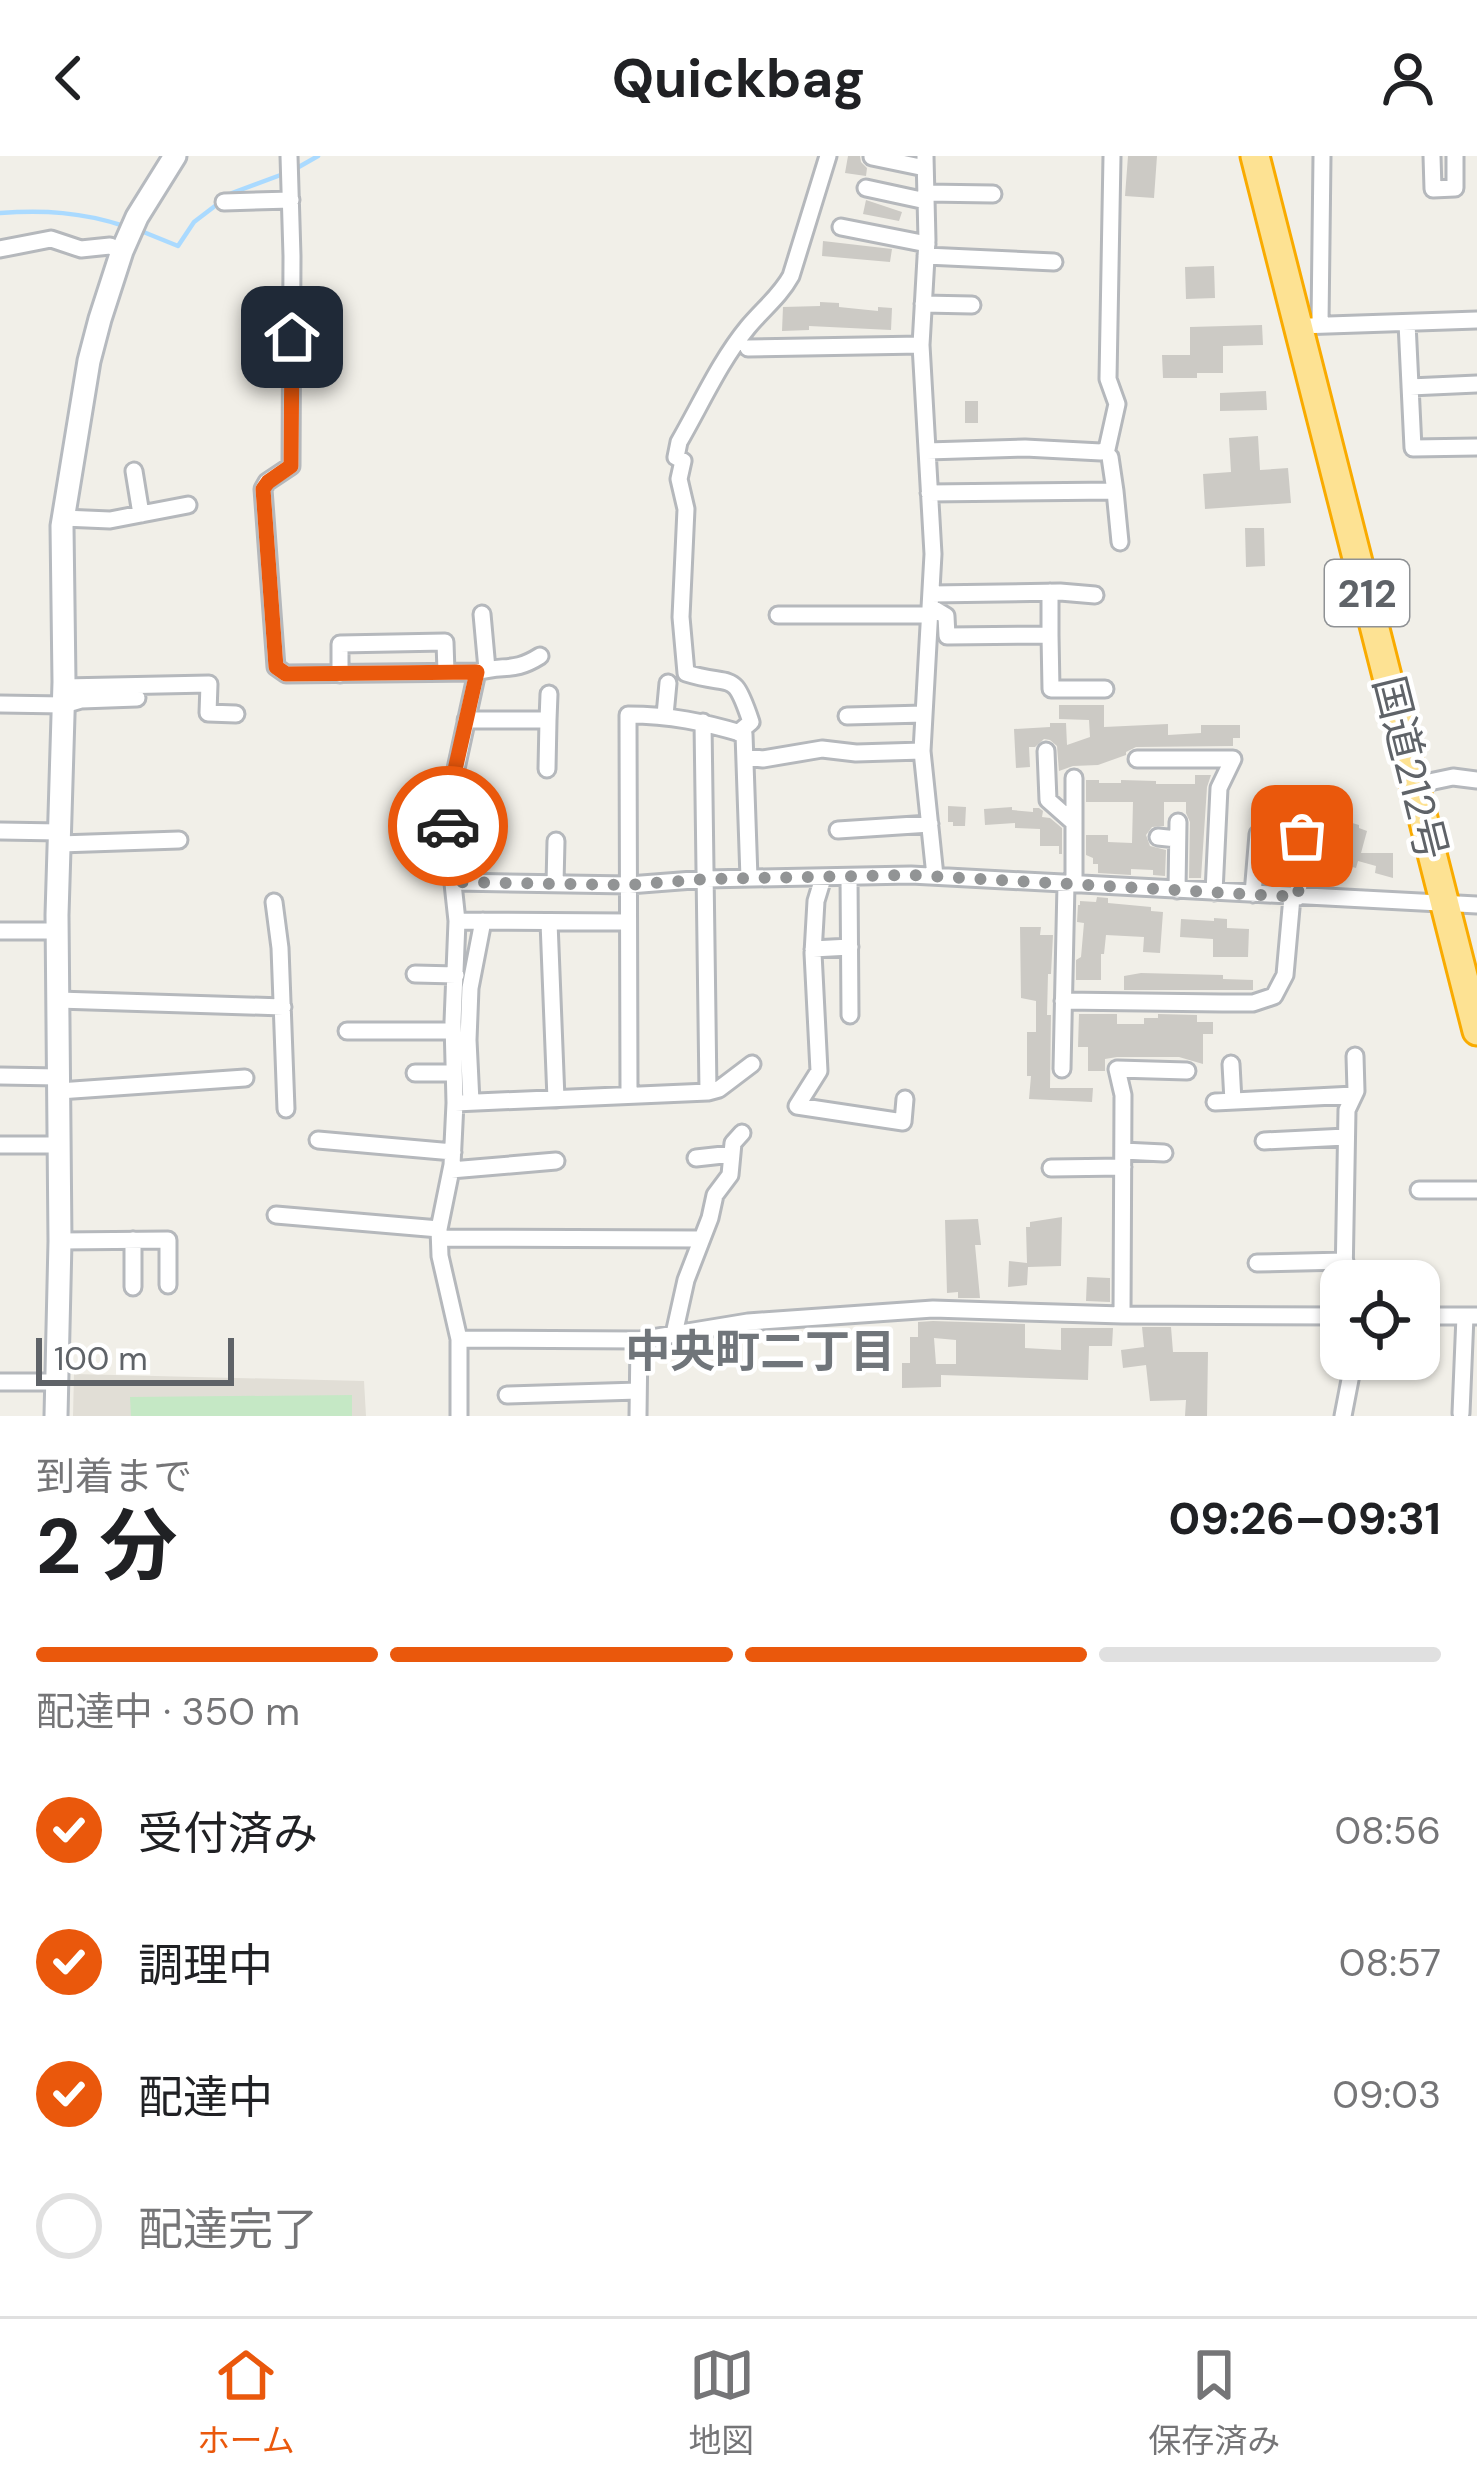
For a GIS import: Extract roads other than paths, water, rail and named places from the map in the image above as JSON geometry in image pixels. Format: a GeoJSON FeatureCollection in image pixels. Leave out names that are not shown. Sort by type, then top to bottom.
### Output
{"type":"FeatureCollection","features":[{"type":"Feature","properties":{"kind":"highway","name":"国道212号"},"geometry":{"type":"LineString","coordinates":[[1255,156],[1309,325],[1477,1031]]}},
{"type":"Feature","properties":{"kind":"street"},"geometry":{"type":"LineString","coordinates":[[290,156],[291,466],[263,489],[276,667],[286,674],[446,672],[524,666],[540,656]]}},
{"type":"Feature","properties":{"kind":"street"},"geometry":{"type":"LineString","coordinates":[[738,733],[751,722],[740,690],[733,682],[686,673],[682,617],[686,509],[679,478],[683,461],[676,457],[679,442],[730,354],[791,276],[828,156]]}},
{"type":"Feature","properties":{"kind":"street"},"geometry":{"type":"LineString","coordinates":[[927,451],[1101,452],[1107,448],[1117,404],[1108,379],[1112,156]]}},
{"type":"Feature","properties":{"kind":"street"},"geometry":{"type":"LineString","coordinates":[[1322,156],[1309,325],[1477,320]]}},
{"type":"Feature","properties":{"kind":"street"},"geometry":{"type":"LineString","coordinates":[[1432,156],[1432,189],[1455,188],[1455,156]]}},
{"type":"Feature","properties":{"kind":"street"},"geometry":{"type":"LineString","coordinates":[[872,157],[925,162],[927,250],[921,345],[933,554],[922,751],[935,876]]}},
{"type":"Feature","properties":{"kind":"street"},"geometry":{"type":"LineString","coordinates":[[56,1416],[63,518],[89,361],[123,248],[166,160]]}},
{"type":"Feature","properties":{"kind":"street"},"geometry":{"type":"LineString","coordinates":[[866,188],[926,197],[993,194]]}},
{"type":"Feature","properties":{"kind":"street"},"geometry":{"type":"LineString","coordinates":[[224,202],[291,200]]}},
{"type":"Feature","properties":{"kind":"street"},"geometry":{"type":"LineString","coordinates":[[841,227],[927,250],[1054,262]]}},
{"type":"Feature","properties":{"kind":"street"},"geometry":{"type":"LineString","coordinates":[[0,249],[52,239],[81,249],[123,248]]}},
{"type":"Feature","properties":{"kind":"street"},"geometry":{"type":"LineString","coordinates":[[923,304],[972,304]]}},
{"type":"Feature","properties":{"kind":"street"},"geometry":{"type":"LineString","coordinates":[[1407,323],[1413,448],[1477,447]]}},
{"type":"Feature","properties":{"kind":"street"},"geometry":{"type":"LineString","coordinates":[[748,348],[921,345]]}},
{"type":"Feature","properties":{"kind":"street"},"geometry":{"type":"LineString","coordinates":[[1410,387],[1477,383]]}},
{"type":"Feature","properties":{"kind":"street"},"geometry":{"type":"LineString","coordinates":[[1110,457],[1120,542]]}},
{"type":"Feature","properties":{"kind":"street"},"geometry":{"type":"LineString","coordinates":[[134,471],[141,514]]}},
{"type":"Feature","properties":{"kind":"street"},"geometry":{"type":"LineString","coordinates":[[929,493],[1115,491]]}},
{"type":"Feature","properties":{"kind":"street"},"geometry":{"type":"LineString","coordinates":[[63,518],[110,520],[188,505]]}},
{"type":"Feature","properties":{"kind":"street"},"geometry":{"type":"LineString","coordinates":[[1050,592],[1051,689],[1105,689]]}},
{"type":"Feature","properties":{"kind":"street"},"geometry":{"type":"LineString","coordinates":[[778,615],[1050,592],[1095,595]]}},
{"type":"Feature","properties":{"kind":"street"},"geometry":{"type":"LineString","coordinates":[[931,605],[946,616],[946,636],[1050,635]]}},
{"type":"Feature","properties":{"kind":"street"},"geometry":{"type":"LineString","coordinates":[[463,1103],[454,1073],[458,921],[448,801],[482,670],[482,614]]}},
{"type":"Feature","properties":{"kind":"street"},"geometry":{"type":"LineString","coordinates":[[340,674],[340,644],[445,642],[446,672]]}},
{"type":"Feature","properties":{"kind":"street"},"geometry":{"type":"LineString","coordinates":[[665,715],[668,683]]}},
{"type":"Feature","properties":{"kind":"street"},"geometry":{"type":"LineString","coordinates":[[0,704],[209,684],[208,713],[236,713]]}},
{"type":"Feature","properties":{"kind":"street"},"geometry":{"type":"LineString","coordinates":[[547,769],[549,694]]}},
{"type":"Feature","properties":{"kind":"street"},"geometry":{"type":"LineString","coordinates":[[64,696],[137,698]]}},
{"type":"Feature","properties":{"kind":"street"},"geometry":{"type":"LineString","coordinates":[[848,716],[924,714]]}},
{"type":"Feature","properties":{"kind":"street"},"geometry":{"type":"LineString","coordinates":[[629,1094],[628,715],[665,715],[744,734],[749,878]]}},
{"type":"Feature","properties":{"kind":"street"},"geometry":{"type":"LineString","coordinates":[[466,720],[548,720]]}},
{"type":"Feature","properties":{"kind":"street"},"geometry":{"type":"LineString","coordinates":[[703,722],[708,1092]]}},
{"type":"Feature","properties":{"kind":"street"},"geometry":{"type":"LineString","coordinates":[[745,757],[763,759],[822,748],[922,751]]}},
{"type":"Feature","properties":{"kind":"street"},"geometry":{"type":"LineString","coordinates":[[1046,751],[1048,800],[1074,823]]}},
{"type":"Feature","properties":{"kind":"street"},"geometry":{"type":"LineString","coordinates":[[1137,759],[1233,759],[1220,788],[1214,892]]}},
{"type":"Feature","properties":{"kind":"street"},"geometry":{"type":"LineString","coordinates":[[1062,1069],[1075,778]]}},
{"type":"Feature","properties":{"kind":"street"},"geometry":{"type":"LineString","coordinates":[[1415,784],[1477,780]]}},
{"type":"Feature","properties":{"kind":"street"},"geometry":{"type":"LineString","coordinates":[[838,830],[930,824]]}},
{"type":"Feature","properties":{"kind":"street"},"geometry":{"type":"LineString","coordinates":[[1157,838],[1178,830],[1177,890]]}},
{"type":"Feature","properties":{"kind":"street"},"geometry":{"type":"LineString","coordinates":[[0,831],[60,838],[179,840]]}},
{"type":"Feature","properties":{"kind":"street"},"geometry":{"type":"LineString","coordinates":[[1253,894],[1258,834]]}},
{"type":"Feature","properties":{"kind":"street"},"geometry":{"type":"LineString","coordinates":[[1063,1001],[1222,1004],[1274,996],[1285,975],[1302,836]]}},
{"type":"Feature","properties":{"kind":"street"},"geometry":{"type":"LineString","coordinates":[[555,884],[556,841]]}},
{"type":"Feature","properties":{"kind":"street"},"geometry":{"type":"LineString","coordinates":[[454,882],[628,885],[706,879],[935,876],[1477,904]]}},
{"type":"Feature","properties":{"kind":"street"},"geometry":{"type":"LineString","coordinates":[[849,877],[850,1015]]}},
{"type":"Feature","properties":{"kind":"street"},"geometry":{"type":"LineString","coordinates":[[823,878],[816,901],[813,949],[820,1071],[797,1106],[903,1122],[904,1099]]}},
{"type":"Feature","properties":{"kind":"street"},"geometry":{"type":"LineString","coordinates":[[274,902],[286,1109]]}},
{"type":"Feature","properties":{"kind":"street"},"geometry":{"type":"LineString","coordinates":[[458,921],[627,922]]}},
{"type":"Feature","properties":{"kind":"street"},"geometry":{"type":"LineString","coordinates":[[459,1416],[459,1339],[440,1256],[440,1234],[463,1103],[470,988],[483,921]]}},
{"type":"Feature","properties":{"kind":"street"},"geometry":{"type":"LineString","coordinates":[[549,922],[556,1099]]}},
{"type":"Feature","properties":{"kind":"street"},"geometry":{"type":"LineString","coordinates":[[0,931],[58,931]]}},
{"type":"Feature","properties":{"kind":"street"},"geometry":{"type":"LineString","coordinates":[[813,949],[850,947]]}},
{"type":"Feature","properties":{"kind":"street"},"geometry":{"type":"LineString","coordinates":[[416,974],[456,974]]}},
{"type":"Feature","properties":{"kind":"street"},"geometry":{"type":"LineString","coordinates":[[58,1000],[283,1007]]}},
{"type":"Feature","properties":{"kind":"street"},"geometry":{"type":"LineString","coordinates":[[347,1031],[453,1031]]}},
{"type":"Feature","properties":{"kind":"street"},"geometry":{"type":"LineString","coordinates":[[1345,1260],[1347,1110],[1354,1095],[1355,1056]]}},
{"type":"Feature","properties":{"kind":"street"},"geometry":{"type":"LineString","coordinates":[[463,1103],[708,1092],[752,1064]]}},
{"type":"Feature","properties":{"kind":"street"},"geometry":{"type":"LineString","coordinates":[[1232,1064],[1224,1101],[1354,1095]]}},
{"type":"Feature","properties":{"kind":"street"},"geometry":{"type":"LineString","coordinates":[[1122,1315],[1123,1095],[1117,1069],[1186,1071]]}},
{"type":"Feature","properties":{"kind":"street"},"geometry":{"type":"LineString","coordinates":[[415,1073],[454,1073]]}},
{"type":"Feature","properties":{"kind":"street"},"geometry":{"type":"LineString","coordinates":[[0,1076],[59,1084],[245,1078]]}},
{"type":"Feature","properties":{"kind":"street"},"geometry":{"type":"LineString","coordinates":[[674,1334],[686,1280],[715,1195],[730,1175],[733,1143],[742,1133]]}},
{"type":"Feature","properties":{"kind":"street"},"geometry":{"type":"LineString","coordinates":[[1264,1141],[1346,1137]]}},
{"type":"Feature","properties":{"kind":"street"},"geometry":{"type":"LineString","coordinates":[[318,1140],[453,1151]]}},
{"type":"Feature","properties":{"kind":"street"},"geometry":{"type":"LineString","coordinates":[[0,1145],[59,1144]]}},
{"type":"Feature","properties":{"kind":"street"},"geometry":{"type":"LineString","coordinates":[[1051,1168],[1163,1153]]}},
{"type":"Feature","properties":{"kind":"street"},"geometry":{"type":"LineString","coordinates":[[696,1158],[732,1154]]}},
{"type":"Feature","properties":{"kind":"street"},"geometry":{"type":"LineString","coordinates":[[452,1170],[556,1161]]}},
{"type":"Feature","properties":{"kind":"street"},"geometry":{"type":"LineString","coordinates":[[1419,1190],[1477,1190]]}},
{"type":"Feature","properties":{"kind":"street"},"geometry":{"type":"LineString","coordinates":[[276,1215],[440,1234],[700,1239]]}},
{"type":"Feature","properties":{"kind":"street"},"geometry":{"type":"LineString","coordinates":[[134,1240],[134,1287]]}},
{"type":"Feature","properties":{"kind":"street"},"geometry":{"type":"LineString","coordinates":[[60,1241],[168,1240],[168,1285]]}},
{"type":"Feature","properties":{"kind":"street"},"geometry":{"type":"LineString","coordinates":[[1258,1263],[1320,1262]]}},
{"type":"Feature","properties":{"kind":"street"},"geometry":{"type":"LineString","coordinates":[[459,1339],[639,1340],[748,1322],[934,1310],[1320,1316]]}},
{"type":"Feature","properties":{"kind":"street"},"geometry":{"type":"LineString","coordinates":[[1440,1316],[1471,1316],[1462,1413]]}},
{"type":"Feature","properties":{"kind":"street"},"geometry":{"type":"LineString","coordinates":[[638,1416],[639,1340]]}},
{"type":"Feature","properties":{"kind":"street"},"geometry":{"type":"LineString","coordinates":[[1343,1416],[1350,1380]]}},
{"type":"Feature","properties":{"kind":"street"},"geometry":{"type":"LineString","coordinates":[[0,1382],[57,1382]]}},
{"type":"Feature","properties":{"kind":"street"},"geometry":{"type":"LineString","coordinates":[[507,1395],[638,1391]]}},
{"type":"Feature","properties":{"kind":"waterway"},"geometry":{"type":"LineString","coordinates":[[297,168],[318,156]]}},
{"type":"Feature","properties":{"kind":"waterway"},"geometry":{"type":"LineString","coordinates":[[141,231],[178,246],[194,222],[232,193],[286,173]]}},
{"type":"Feature","properties":{"kind":"waterway"},"geometry":{"type":"LineString","coordinates":[[0,213],[63,213],[124,226]]}},
{"type":"Feature","properties":{"kind":"district","name":"中央町二丁目"},"geometry":{"type":"Point","coordinates":[760,1351]}}]}
